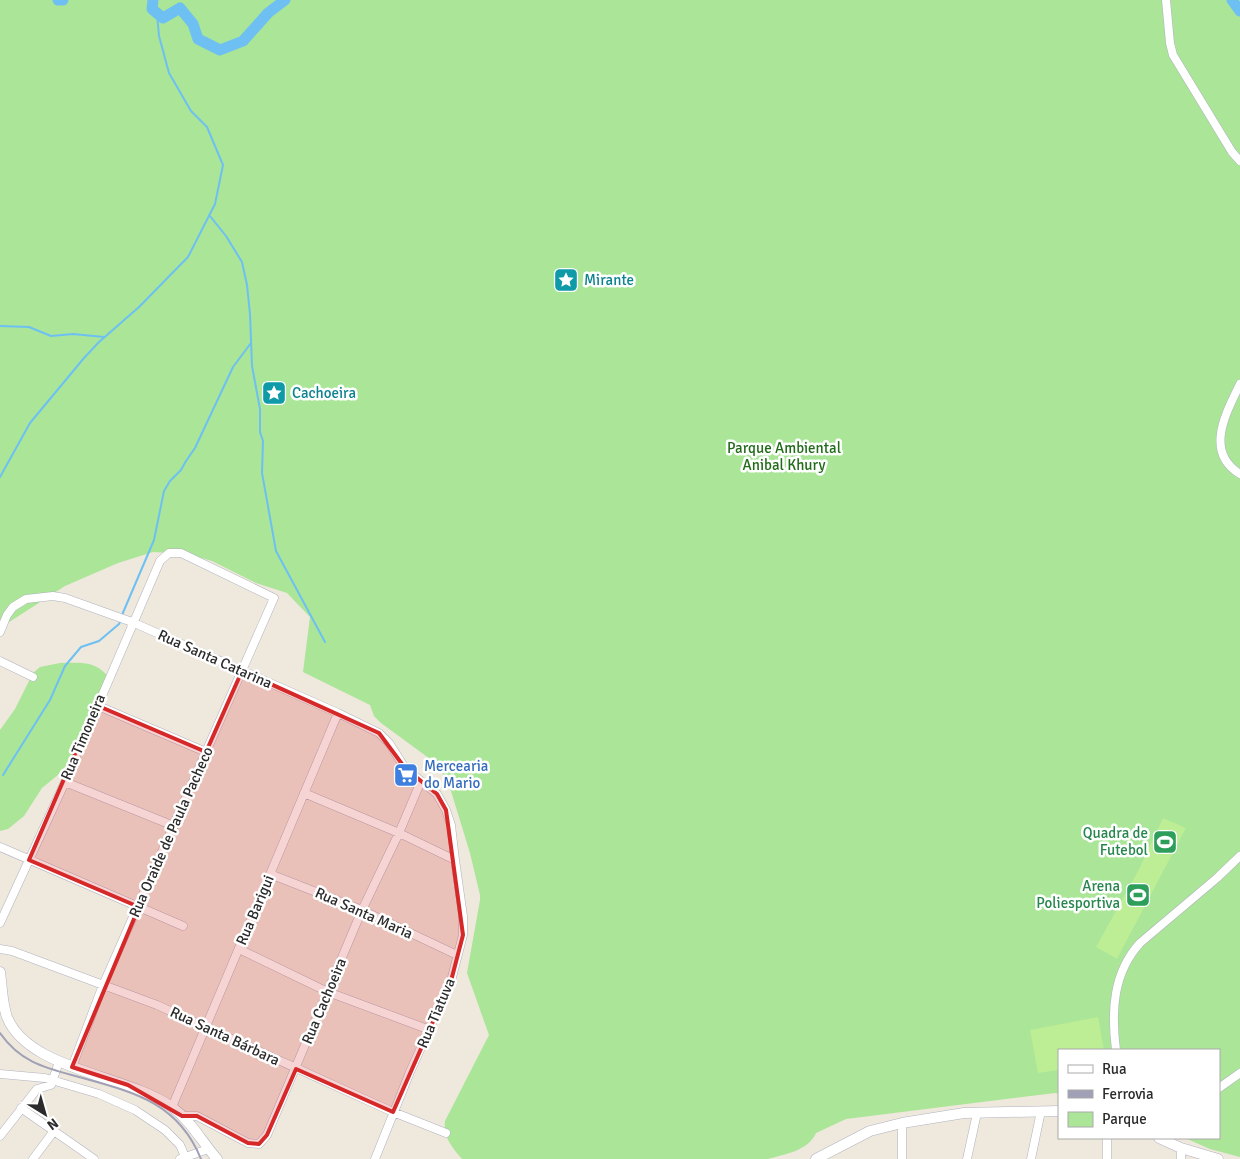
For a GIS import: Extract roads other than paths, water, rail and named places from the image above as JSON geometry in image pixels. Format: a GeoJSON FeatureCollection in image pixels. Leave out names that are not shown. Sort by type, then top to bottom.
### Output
{"type":"FeatureCollection","features":[{"type":"Feature","properties":{"kind":"main road"},"geometry":{"type":"LineString","coordinates":[[0,972],[8,1018],[17,1034],[32,1047],[59,1062],[128,1085],[172,1107],[195,1129],[217,1159]]}},
{"type":"Feature","properties":{"kind":"main road"},"geometry":{"type":"LineString","coordinates":[[816,1159],[828,1156],[870,1131],[902,1123],[964,1113],[1058,1111]]}},
{"type":"Feature","properties":{"kind":"main road"},"geometry":{"type":"LineString","coordinates":[[1161,1139],[1181,1148],[1218,1159]]}},
{"type":"Feature","properties":{"kind":"street"},"geometry":{"type":"LineString","coordinates":[[1166,0],[1170,42],[1174,55],[1180,68],[1232,152],[1240,161]]}},
{"type":"Feature","properties":{"kind":"street"},"geometry":{"type":"LineString","coordinates":[[1240,384],[1225,416],[1220,434],[1221,448],[1225,459],[1233,470],[1240,474]]}},
{"type":"Feature","properties":{"kind":"street","name":"Rua Oraide de Paula Pacheco"},"geometry":{"type":"LineString","coordinates":[[72,1067],[104,985],[274,598],[181,553],[169,553]]}},
{"type":"Feature","properties":{"kind":"street","name":"Rua Timoneira"},"geometry":{"type":"LineString","coordinates":[[0,923],[65,782],[132,622],[160,561],[169,553]]}},
{"type":"Feature","properties":{"kind":"street","name":"Rua Santa Catarina"},"geometry":{"type":"LineString","coordinates":[[0,632],[7,614],[13,607],[26,599],[53,596],[65,598],[132,622],[379,733],[389,743],[405,768],[421,781]]}},
{"type":"Feature","properties":{"kind":"street"},"geometry":{"type":"LineString","coordinates":[[0,661],[33,676]]}},
{"type":"Feature","properties":{"kind":"street"},"geometry":{"type":"LineString","coordinates":[[96,705],[206,752]]}},
{"type":"Feature","properties":{"kind":"street","name":"Rua Barigui"},"geometry":{"type":"LineString","coordinates":[[172,1107],[338,713]]}},
{"type":"Feature","properties":{"kind":"street","name":"Rua Cachoeira"},"geometry":{"type":"LineString","coordinates":[[182,1116],[197,1116],[248,1143],[259,1144],[267,1135],[362,910],[421,781]]}},
{"type":"Feature","properties":{"kind":"street","name":"Rua Tiatuva"},"geometry":{"type":"LineString","coordinates":[[375,1159],[410,1072],[451,981],[463,935],[464,916],[451,825],[446,810],[437,794],[421,781]]}},
{"type":"Feature","properties":{"kind":"street"},"geometry":{"type":"LineString","coordinates":[[65,782],[174,826]]}},
{"type":"Feature","properties":{"kind":"street"},"geometry":{"type":"LineString","coordinates":[[304,793],[398,833],[455,860]]}},
{"type":"Feature","properties":{"kind":"street"},"geometry":{"type":"LineString","coordinates":[[0,847],[183,926]]}},
{"type":"Feature","properties":{"kind":"street"},"geometry":{"type":"LineString","coordinates":[[1116,1049],[1116,990],[1122,969],[1130,953],[1240,856]]}},
{"type":"Feature","properties":{"kind":"street","name":"Rua Santa Maria"},"geometry":{"type":"LineString","coordinates":[[270,874],[362,910],[457,955]]}},
{"type":"Feature","properties":{"kind":"street","name":"Rua Santa Bárbara"},"geometry":{"type":"LineString","coordinates":[[0,949],[12,951],[157,1005],[393,1112],[446,1133]]}},
{"type":"Feature","properties":{"kind":"street"},"geometry":{"type":"LineString","coordinates":[[239,949],[328,992],[430,1030]]}},
{"type":"Feature","properties":{"kind":"street"},"geometry":{"type":"LineString","coordinates":[[0,1136],[37,1088],[50,1086],[54,1081],[59,1062]]}},
{"type":"Feature","properties":{"kind":"street"},"geometry":{"type":"LineString","coordinates":[[1220,1087],[1240,1072]]}},
{"type":"Feature","properties":{"kind":"street"},"geometry":{"type":"LineString","coordinates":[[0,1074],[34,1076],[54,1081],[99,1094],[135,1110],[165,1130],[180,1145],[183,1158],[208,1148]]}},
{"type":"Feature","properties":{"kind":"street"},"geometry":{"type":"LineString","coordinates":[[22,1108],[94,1159]]}},
{"type":"Feature","properties":{"kind":"street"},"geometry":{"type":"LineString","coordinates":[[1031,1159],[1041,1111]]}},
{"type":"Feature","properties":{"kind":"street"},"geometry":{"type":"LineString","coordinates":[[967,1159],[977,1113]]}},
{"type":"Feature","properties":{"kind":"street"},"geometry":{"type":"LineString","coordinates":[[902,1123],[902,1159]]}},
{"type":"Feature","properties":{"kind":"street"},"geometry":{"type":"LineString","coordinates":[[33,1159],[54,1131]]}},
{"type":"Feature","properties":{"kind":"street"},"geometry":{"type":"LineString","coordinates":[[1107,1139],[1107,1159]]}},
{"type":"Feature","properties":{"kind":"street"},"geometry":{"type":"LineString","coordinates":[[1181,1148],[1181,1159]]}},
{"type":"Feature","properties":{"kind":"waterway"},"geometry":{"type":"LineString","coordinates":[[58,0],[63,0]]}},
{"type":"Feature","properties":{"kind":"waterway"},"geometry":{"type":"LineString","coordinates":[[153,0],[152,9],[163,18],[180,8],[193,24],[198,39],[220,50],[243,41],[268,13],[285,0]]}},
{"type":"Feature","properties":{"kind":"waterway"},"geometry":{"type":"LineString","coordinates":[[1232,0],[1240,11]]}},
{"type":"Feature","properties":{"kind":"waterway"},"geometry":{"type":"LineString","coordinates":[[0,477],[30,423],[84,358],[99,342],[139,307],[188,257],[215,204],[223,165],[207,127],[191,111],[169,73],[159,36],[157,14]]}},
{"type":"Feature","properties":{"kind":"waterway"},"geometry":{"type":"LineString","coordinates":[[210,216],[226,236],[242,262],[247,285],[252,366],[260,409],[260,432],[263,441],[262,473],[276,551],[325,642]]}},
{"type":"Feature","properties":{"kind":"waterway"},"geometry":{"type":"LineString","coordinates":[[0,326],[29,327],[51,336],[73,334],[104,337]]}},
{"type":"Feature","properties":{"kind":"waterway"},"geometry":{"type":"LineString","coordinates":[[122,615],[154,540],[164,491],[170,481],[181,470],[195,448],[233,367],[251,343]]}},
{"type":"Feature","properties":{"kind":"waterway"},"geometry":{"type":"LineString","coordinates":[[3,775],[50,700],[65,666],[81,647],[99,641],[119,624],[121,620]]}},
{"type":"Feature","properties":{"kind":"railway"},"geometry":{"type":"LineString","coordinates":[[0,1033],[17,1051],[35,1063],[56,1071],[118,1088],[152,1102],[180,1124],[201,1159]]}},
{"type":"Feature","properties":{"kind":"place","name":"Mirante"},"geometry":{"type":"Point","coordinates":[566,280]}},
{"type":"Feature","properties":{"kind":"place","name":"Cachoeira"},"geometry":{"type":"Point","coordinates":[274,393]}},
{"type":"Feature","properties":{"kind":"place","name":"Mercearia do Mario"},"geometry":{"type":"Point","coordinates":[406,775]}},
{"type":"Feature","properties":{"kind":"place","name":"Quadra de Futebol"},"geometry":{"type":"Point","coordinates":[1165,842]}},
{"type":"Feature","properties":{"kind":"place","name":"Arena Poliesportiva"},"geometry":{"type":"Point","coordinates":[1138,895]}},
{"type":"Feature","properties":{"kind":"park label","name":"Parque Ambiental Anibal Khury"},"geometry":{"type":"Point","coordinates":[784,456]}}]}
